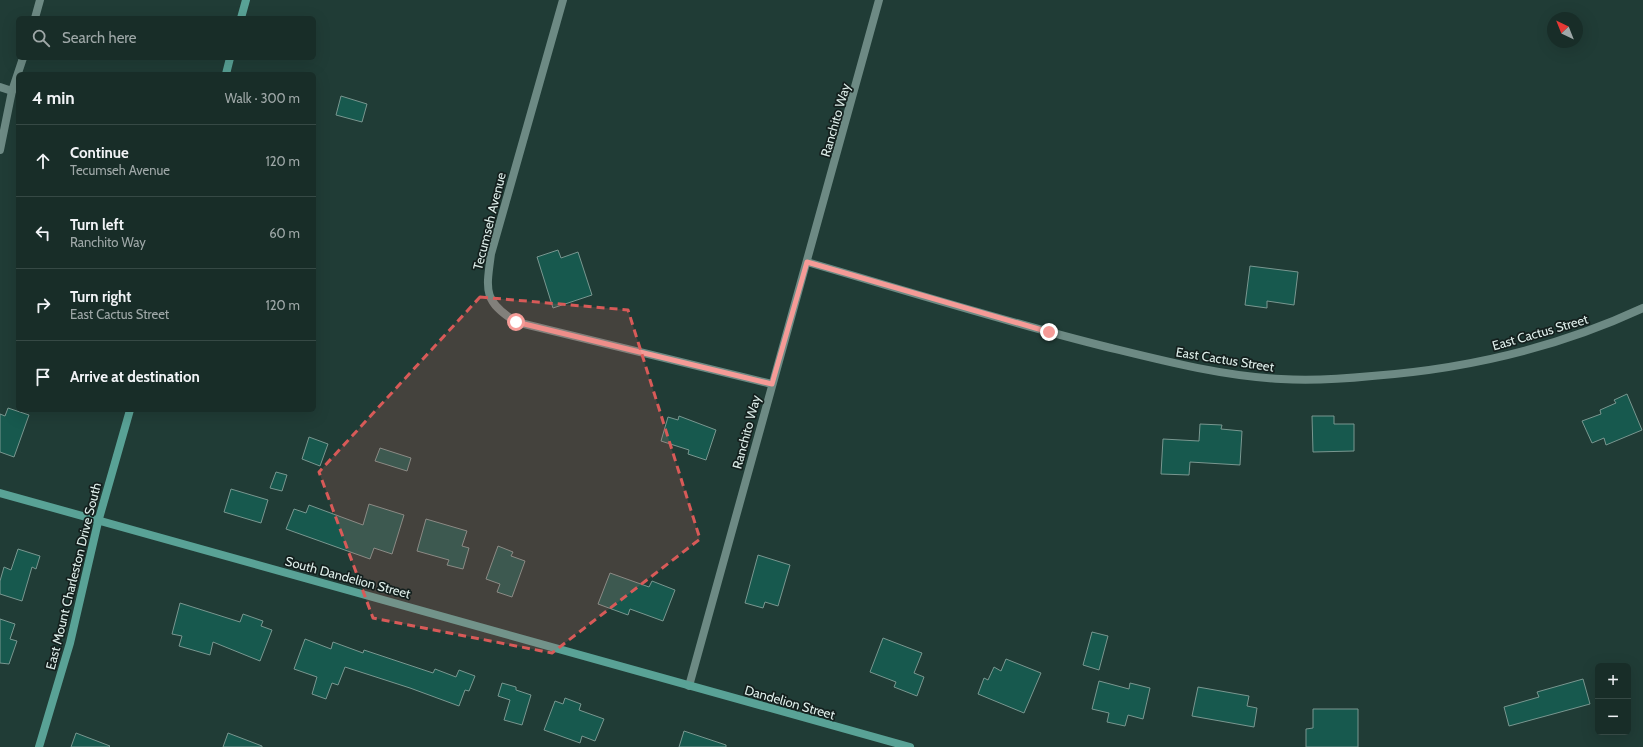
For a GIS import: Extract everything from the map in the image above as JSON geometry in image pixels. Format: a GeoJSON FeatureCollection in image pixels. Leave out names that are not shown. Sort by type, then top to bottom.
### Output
{"type":"FeatureCollection","features":[{"type":"Feature","properties":{"kind":"street"},"geometry":{"type":"LineString","coordinates":[[36,16],[40,0]]}},
{"type":"Feature","properties":{"kind":"street"},"geometry":{"type":"LineString","coordinates":[[242,16],[246,0]]}},
{"type":"Feature","properties":{"kind":"street","name":"Tecumseh Avenue"},"geometry":{"type":"LineString","coordinates":[[563,0],[490,254],[487,282],[491,299],[499,311],[516,322],[772,384]]}},
{"type":"Feature","properties":{"kind":"street","name":"Ranchito Way"},"geometry":{"type":"LineString","coordinates":[[689,686],[880,0]]}},
{"type":"Feature","properties":{"kind":"street"},"geometry":{"type":"LineString","coordinates":[[18,72],[22,60]]}},
{"type":"Feature","properties":{"kind":"street"},"geometry":{"type":"LineString","coordinates":[[226,72],[230,60]]}},
{"type":"Feature","properties":{"kind":"street"},"geometry":{"type":"LineString","coordinates":[[0,150],[12,91],[16,79]]}},
{"type":"Feature","properties":{"kind":"street"},"geometry":{"type":"LineString","coordinates":[[0,87],[12,91]]}},
{"type":"Feature","properties":{"kind":"street","name":"East Cactus Street"},"geometry":{"type":"LineString","coordinates":[[807,262],[1049,332],[1184,366],[1279,379],[1322,380],[1423,372],[1546,346],[1581,335],[1643,308]]}},
{"type":"Feature","properties":{"kind":"street","name":"East Mount Charleston Drive South"},"geometry":{"type":"LineString","coordinates":[[40,747],[70,643],[98,522],[129,412]]}},
{"type":"Feature","properties":{"kind":"street","name":"South Dandelion Street"},"geometry":{"type":"LineString","coordinates":[[0,493],[98,522],[401,604],[689,686]]}},
{"type":"Feature","properties":{"kind":"street","name":"Dandelion Street"},"geometry":{"type":"LineString","coordinates":[[689,686],[910,747]]}},
{"type":"Feature","properties":{"kind":"highlighted area"},"geometry":{"type":"Polygon","coordinates":[[[480,297],[628,310],[700,539],[552,653],[373,618],[319,472],[480,297]]]}},
{"type":"Feature","properties":{"kind":"building"},"geometry":{"type":"Polygon","coordinates":[[[341,96],[367,104],[362,122],[336,115],[341,96]]]}},
{"type":"Feature","properties":{"kind":"building"},"geometry":{"type":"Polygon","coordinates":[[[558,250],[561,258],[578,252],[592,295],[553,308],[537,257],[558,250]]]}},
{"type":"Feature","properties":{"kind":"building"},"geometry":{"type":"Polygon","coordinates":[[[1250,266],[1298,272],[1294,305],[1267,301],[1267,308],[1245,305],[1250,266]]]}},
{"type":"Feature","properties":{"kind":"building"},"geometry":{"type":"Polygon","coordinates":[[[1627,394],[1642,430],[1606,445],[1604,438],[1592,443],[1582,421],[1601,414],[1600,410],[1616,403],[1614,400],[1627,394]]]}},
{"type":"Feature","properties":{"kind":"building"},"geometry":{"type":"Polygon","coordinates":[[[8,408],[16,412],[29,415],[14,457],[0,452],[0,414],[5,416],[8,408]]]}},
{"type":"Feature","properties":{"kind":"building"},"geometry":{"type":"Polygon","coordinates":[[[679,416],[716,430],[706,460],[688,454],[689,450],[661,441],[668,417],[678,420],[679,416]]]}},
{"type":"Feature","properties":{"kind":"building"},"geometry":{"type":"Polygon","coordinates":[[[1312,416],[1334,416],[1334,424],[1354,424],[1354,451],[1313,452],[1312,416]]]}},
{"type":"Feature","properties":{"kind":"building"},"geometry":{"type":"Polygon","coordinates":[[[1200,424],[1222,425],[1221,429],[1242,431],[1240,465],[1190,462],[1189,475],[1161,474],[1163,439],[1199,441],[1200,424]]]}},
{"type":"Feature","properties":{"kind":"building"},"geometry":{"type":"Polygon","coordinates":[[[309,437],[328,444],[320,466],[302,459],[309,437]]]}},
{"type":"Feature","properties":{"kind":"building"},"geometry":{"type":"Polygon","coordinates":[[[380,448],[411,458],[407,471],[375,461],[380,448]]]}},
{"type":"Feature","properties":{"kind":"building"},"geometry":{"type":"Polygon","coordinates":[[[276,472],[287,475],[282,491],[270,488],[276,472]]]}},
{"type":"Feature","properties":{"kind":"building"},"geometry":{"type":"Polygon","coordinates":[[[231,489],[268,500],[261,523],[224,512],[231,489]]]}},
{"type":"Feature","properties":{"kind":"building"},"geometry":{"type":"Polygon","coordinates":[[[369,504],[404,515],[392,554],[374,548],[370,559],[286,529],[294,509],[306,513],[309,505],[363,525],[369,504]]]}},
{"type":"Feature","properties":{"kind":"building"},"geometry":{"type":"Polygon","coordinates":[[[426,519],[467,531],[462,546],[469,548],[463,569],[447,565],[449,560],[417,551],[426,519]]]}},
{"type":"Feature","properties":{"kind":"building"},"geometry":{"type":"Polygon","coordinates":[[[498,546],[513,552],[511,556],[525,561],[512,597],[497,592],[500,584],[486,579],[498,546]]]}},
{"type":"Feature","properties":{"kind":"building"},"geometry":{"type":"Polygon","coordinates":[[[18,549],[40,556],[36,569],[32,567],[22,601],[0,594],[0,581],[4,567],[11,570],[18,549]]]}},
{"type":"Feature","properties":{"kind":"building"},"geometry":{"type":"Polygon","coordinates":[[[758,555],[790,565],[778,606],[765,602],[763,608],[745,603],[758,555]]]}},
{"type":"Feature","properties":{"kind":"building"},"geometry":{"type":"Polygon","coordinates":[[[610,573],[649,587],[652,581],[675,590],[663,621],[630,609],[628,615],[598,604],[610,573]]]}},
{"type":"Feature","properties":{"kind":"building"},"geometry":{"type":"Polygon","coordinates":[[[180,603],[240,622],[243,614],[263,621],[261,626],[272,630],[260,661],[213,642],[210,655],[179,646],[182,636],[172,634],[180,603]]]}},
{"type":"Feature","properties":{"kind":"building"},"geometry":{"type":"Polygon","coordinates":[[[0,619],[15,624],[10,639],[17,641],[9,664],[0,663],[0,619]]]}},
{"type":"Feature","properties":{"kind":"building"},"geometry":{"type":"Polygon","coordinates":[[[1092,632],[1108,636],[1099,670],[1083,665],[1092,632]]]}},
{"type":"Feature","properties":{"kind":"building"},"geometry":{"type":"Polygon","coordinates":[[[883,638],[922,653],[914,673],[924,677],[917,696],[894,687],[896,682],[870,672],[883,638]]]}},
{"type":"Feature","properties":{"kind":"building"},"geometry":{"type":"Polygon","coordinates":[[[305,639],[331,649],[333,642],[363,653],[364,650],[433,673],[435,669],[456,677],[459,670],[475,676],[469,691],[465,690],[459,706],[345,667],[338,685],[332,683],[326,699],[312,694],[317,677],[294,669],[305,639]]]}},
{"type":"Feature","properties":{"kind":"building"},"geometry":{"type":"Polygon","coordinates":[[[1006,659],[1041,673],[1024,713],[978,694],[984,678],[988,680],[994,667],[1001,671],[1006,659]]]}},
{"type":"Feature","properties":{"kind":"building"},"geometry":{"type":"Polygon","coordinates":[[[1583,679],[1590,704],[1509,726],[1504,707],[1539,697],[1537,692],[1583,679]]]}},
{"type":"Feature","properties":{"kind":"building"},"geometry":{"type":"Polygon","coordinates":[[[1099,681],[1129,689],[1130,683],[1150,688],[1143,719],[1128,715],[1125,726],[1107,722],[1109,713],[1092,709],[1099,681]]]}},
{"type":"Feature","properties":{"kind":"building"},"geometry":{"type":"Polygon","coordinates":[[[502,683],[516,687],[516,690],[531,695],[522,725],[504,720],[510,700],[498,696],[502,683]]]}},
{"type":"Feature","properties":{"kind":"building"},"geometry":{"type":"Polygon","coordinates":[[[1198,687],[1249,696],[1247,706],[1257,708],[1254,727],[1192,716],[1198,687]]]}},
{"type":"Feature","properties":{"kind":"building"},"geometry":{"type":"Polygon","coordinates":[[[565,698],[581,704],[579,710],[604,719],[595,741],[582,736],[580,743],[544,730],[555,701],[563,704],[565,698]]]}},
{"type":"Feature","properties":{"kind":"building"},"geometry":{"type":"Polygon","coordinates":[[[1313,709],[1358,709],[1358,747],[1306,747],[1306,729],[1313,728],[1313,709]]]}},
{"type":"Feature","properties":{"kind":"building"},"geometry":{"type":"Polygon","coordinates":[[[684,731],[726,745],[726,747],[679,747],[684,731]]]}},
{"type":"Feature","properties":{"kind":"building"},"geometry":{"type":"Polygon","coordinates":[[[76,733],[110,746],[71,747],[76,733]]]}},
{"type":"Feature","properties":{"kind":"building"},"geometry":{"type":"Polygon","coordinates":[[[228,733],[262,746],[262,747],[223,747],[228,733]]]}},
{"type":"Feature","properties":{"kind":"route"},"geometry":{"type":"LineString","coordinates":[[516,322],[772,384],[807,262],[1049,332]]}}]}
